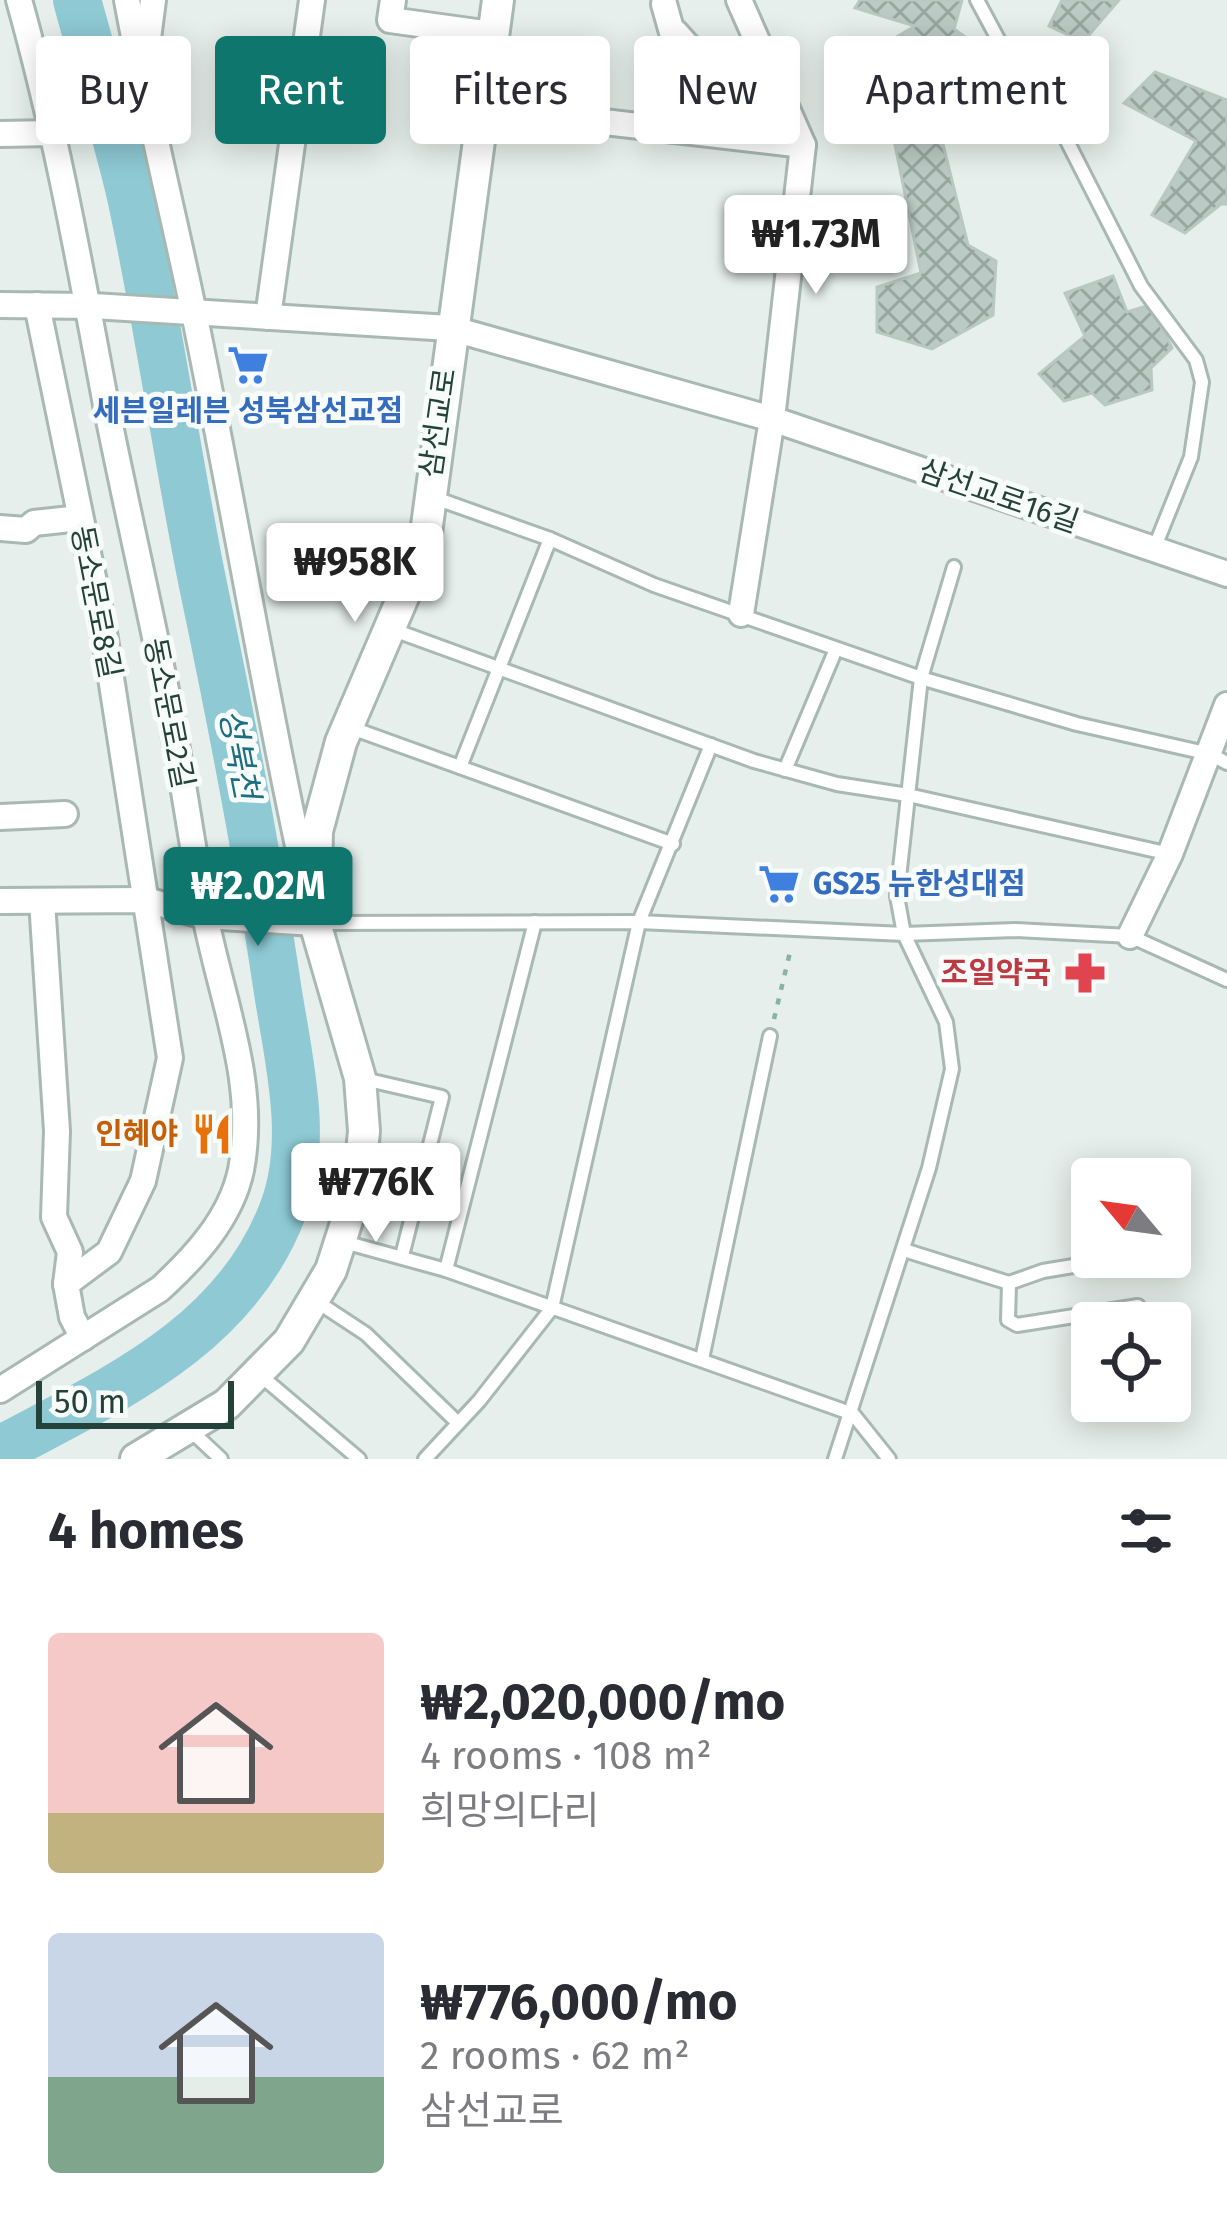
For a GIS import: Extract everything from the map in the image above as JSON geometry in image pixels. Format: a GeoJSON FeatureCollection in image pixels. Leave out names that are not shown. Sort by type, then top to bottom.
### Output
{"type":"FeatureCollection","features":[{"type":"Feature","properties":{"kind":"street","name":"동소문로2길"},"geometry":{"type":"LineString","coordinates":[[19,0],[36,67]]}},
{"type":"Feature","properties":{"kind":"street"},"geometry":{"type":"LineString","coordinates":[[127,0],[134,36]]}},
{"type":"Feature","properties":{"kind":"street"},"geometry":{"type":"LineString","coordinates":[[148,36],[153,0]]}},
{"type":"Feature","properties":{"kind":"street"},"geometry":{"type":"LineString","coordinates":[[268,317],[312,0]]}},
{"type":"Feature","properties":{"kind":"street","name":"삼선교로"},"geometry":{"type":"LineString","coordinates":[[491,34],[498,0]]}},
{"type":"Feature","properties":{"kind":"street"},"geometry":{"type":"LineString","coordinates":[[740,0],[757,36]]}},
{"type":"Feature","properties":{"kind":"street"},"geometry":{"type":"LineString","coordinates":[[391,10],[491,34]]}},
{"type":"Feature","properties":{"kind":"street"},"geometry":{"type":"LineString","coordinates":[[673,36],[667,15],[681,36]]}},
{"type":"Feature","properties":{"kind":"street"},"geometry":{"type":"LineString","coordinates":[[0,134],[36,134]]}},
{"type":"Feature","properties":{"kind":"street"},"geometry":{"type":"LineString","coordinates":[[741,614],[772,418],[803,145],[800,137]]}},
{"type":"Feature","properties":{"kind":"street","name":"동소문로2길"},"geometry":{"type":"LineString","coordinates":[[0,1390],[160,1288],[183,1268],[224,1214],[241,1171],[244,1078],[55,144]]}},
{"type":"Feature","properties":{"kind":"street"},"geometry":{"type":"LineString","coordinates":[[0,902],[146,900],[214,916],[306,923],[280,770],[154,144]]}},
{"type":"Feature","properties":{"kind":"street","name":"삼선교로"},"geometry":{"type":"LineString","coordinates":[[136,1459],[226,1404],[259,1375],[316,1301],[343,1242],[358,1183],[364,1131],[360,1078],[306,923],[317,832],[348,726],[424,548],[478,144]]}},
{"type":"Feature","properties":{"kind":"street"},"geometry":{"type":"LineString","coordinates":[[795,144],[803,145]]}},
{"type":"Feature","properties":{"kind":"street"},"geometry":{"type":"LineString","coordinates":[[0,305],[450,328]]}},
{"type":"Feature","properties":{"kind":"street","name":"동소문로8길"},"geometry":{"type":"LineString","coordinates":[[37,305],[103,626],[170,1058],[143,1181],[110,1252],[66,1284]]}},
{"type":"Feature","properties":{"kind":"street","name":"삼선교로16길"},"geometry":{"type":"LineString","coordinates":[[450,328],[772,418],[1227,574]]}},
{"type":"Feature","properties":{"kind":"street"},"geometry":{"type":"LineString","coordinates":[[0,528],[26,530],[34,523],[80,518]]}},
{"type":"Feature","properties":{"kind":"street"},"geometry":{"type":"LineString","coordinates":[[1130,936],[1218,758],[1227,704]]}},
{"type":"Feature","properties":{"kind":"street"},"geometry":{"type":"LineString","coordinates":[[0,817],[65,814]]}},
{"type":"Feature","properties":{"kind":"street"},"geometry":{"type":"LineString","coordinates":[[42,902],[57,1131],[54,1217],[70,1252],[66,1284],[72,1317],[83,1338]]}},
{"type":"Feature","properties":{"kind":"lane"},"geometry":{"type":"LineString","coordinates":[[977,0],[1006,54],[1063,133],[1141,286],[1196,360],[1202,382],[1190,457],[1154,549]]}},
{"type":"Feature","properties":{"kind":"lane"},"geometry":{"type":"LineString","coordinates":[[428,495],[550,539],[654,585],[920,678],[1077,724],[1218,758]]}},
{"type":"Feature","properties":{"kind":"lane"},"geometry":{"type":"LineString","coordinates":[[460,767],[550,539]]}},
{"type":"Feature","properties":{"kind":"lane"},"geometry":{"type":"LineString","coordinates":[[836,1459],[853,1414],[866,1355],[904,1250],[952,1069],[946,1022],[904,934],[897,896],[920,678],[955,567]]}},
{"type":"Feature","properties":{"kind":"lane"},"geometry":{"type":"LineString","coordinates":[[389,629],[785,770],[1170,854]]}},
{"type":"Feature","properties":{"kind":"lane"},"geometry":{"type":"LineString","coordinates":[[785,770],[836,649]]}},
{"type":"Feature","properties":{"kind":"lane"},"geometry":{"type":"LineString","coordinates":[[348,726],[673,844]]}},
{"type":"Feature","properties":{"kind":"lane"},"geometry":{"type":"LineString","coordinates":[[424,1459],[551,1308],[639,922],[711,745]]}},
{"type":"Feature","properties":{"kind":"lane"},"geometry":{"type":"LineString","coordinates":[[446,1270],[535,922]]}},
{"type":"Feature","properties":{"kind":"lane"},"geometry":{"type":"LineString","coordinates":[[306,923],[639,922],[904,934],[1016,930],[1130,936],[1227,980]]}},
{"type":"Feature","properties":{"kind":"lane"},"geometry":{"type":"LineString","coordinates":[[702,1359],[770,1036]]}},
{"type":"Feature","properties":{"kind":"lane"},"geometry":{"type":"LineString","coordinates":[[360,1078],[442,1096],[402,1256]]}},
{"type":"Feature","properties":{"kind":"lane"},"geometry":{"type":"LineString","coordinates":[[343,1242],[446,1270],[853,1414],[889,1459]]}},
{"type":"Feature","properties":{"kind":"lane"},"geometry":{"type":"LineString","coordinates":[[904,1250],[1009,1283],[1071,1266]]}},
{"type":"Feature","properties":{"kind":"lane"},"geometry":{"type":"LineString","coordinates":[[1009,1283],[1009,1320],[1017,1324],[1071,1316]]}},
{"type":"Feature","properties":{"kind":"lane"},"geometry":{"type":"LineString","coordinates":[[316,1301],[366,1334],[458,1424]]}},
{"type":"Feature","properties":{"kind":"lane"},"geometry":{"type":"LineString","coordinates":[[259,1375],[359,1459]]}},
{"type":"Feature","properties":{"kind":"lane"},"geometry":{"type":"LineString","coordinates":[[189,1429],[221,1459]]}},
{"type":"Feature","properties":{"kind":"path"},"geometry":{"type":"LineString","coordinates":[[770,1036],[795,928]]}},
{"type":"Feature","properties":{"kind":"building"},"geometry":{"type":"Polygon","coordinates":[[[860,0],[962,0],[954,29],[964,36],[898,36],[915,26],[855,8],[860,0]]]}},
{"type":"Feature","properties":{"kind":"building"},"geometry":{"type":"Polygon","coordinates":[[[1062,0],[1119,0],[1088,36],[1070,36],[1049,26],[1062,0]]]}},
{"type":"Feature","properties":{"kind":"building"},"geometry":{"type":"Polygon","coordinates":[[[1155,72],[1227,100],[1227,204],[1185,233],[1152,215],[1196,141],[1124,103],[1155,72]]]}},
{"type":"Feature","properties":{"kind":"building"},"geometry":{"type":"Polygon","coordinates":[[[895,144],[943,144],[968,245],[996,261],[993,315],[932,349],[877,332],[877,287],[921,273],[895,144]]]}},
{"type":"Feature","properties":{"kind":"building"},"geometry":{"type":"Polygon","coordinates":[[[1113,276],[1127,312],[1150,305],[1172,348],[1151,368],[1152,390],[1105,405],[1092,393],[1064,401],[1039,374],[1085,336],[1065,293],[1113,276]]]}},
{"type":"Feature","properties":{"kind":"waterway","name":"성북천"},"geometry":{"type":"LineString","coordinates":[[0,1450],[126,1381],[202,1326],[262,1254],[283,1210],[295,1156],[291,1070],[261,885],[151,297],[132,201],[77,0]]}},
{"type":"Feature","properties":{"kind":"place","name":"세븐일레븐 성북삼선교점"},"geometry":{"type":"Point","coordinates":[248,365]}},
{"type":"Feature","properties":{"kind":"place","name":"GS25 뉴한성대점"},"geometry":{"type":"Point","coordinates":[779,884]}},
{"type":"Feature","properties":{"kind":"place","name":"조일약국"},"geometry":{"type":"Point","coordinates":[1085,973]}},
{"type":"Feature","properties":{"kind":"place","name":"인혜야"},"geometry":{"type":"Point","coordinates":[212,1134]}}]}
